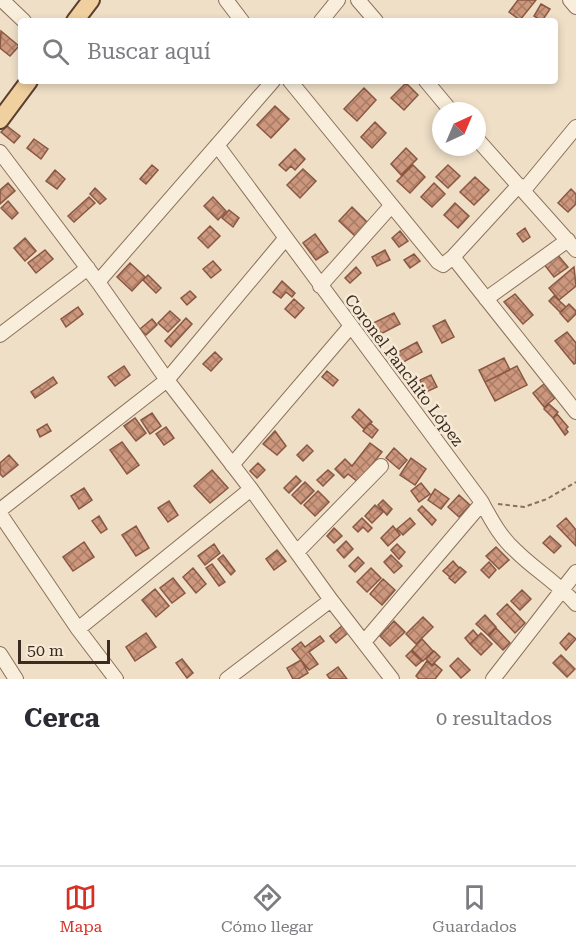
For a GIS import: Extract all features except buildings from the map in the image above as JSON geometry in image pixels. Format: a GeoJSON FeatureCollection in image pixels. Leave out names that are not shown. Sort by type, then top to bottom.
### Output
{"type":"FeatureCollection","features":[{"type":"Feature","properties":{"kind":"main road"},"geometry":{"type":"LineString","coordinates":[[77,18],[91,0]]}},
{"type":"Feature","properties":{"kind":"main road"},"geometry":{"type":"LineString","coordinates":[[0,120],[27,84]]}},
{"type":"Feature","properties":{"kind":"street"},"geometry":{"type":"LineString","coordinates":[[2,0],[21,18]]}},
{"type":"Feature","properties":{"kind":"street"},"geometry":{"type":"LineString","coordinates":[[225,0],[240,18]]}},
{"type":"Feature","properties":{"kind":"street"},"geometry":{"type":"LineString","coordinates":[[323,18],[338,0]]}},
{"type":"Feature","properties":{"kind":"street"},"geometry":{"type":"LineString","coordinates":[[358,0],[373,18]]}},
{"type":"Feature","properties":{"kind":"street"},"geometry":{"type":"LineString","coordinates":[[570,0],[576,7]]}},
{"type":"Feature","properties":{"kind":"street"},"geometry":{"type":"LineString","coordinates":[[98,282],[270,84]]}},
{"type":"Feature","properties":{"kind":"street"},"geometry":{"type":"LineString","coordinates":[[292,84],[391,206],[443,265],[521,187],[576,127]]}},
{"type":"Feature","properties":{"kind":"street"},"geometry":{"type":"LineString","coordinates":[[428,84],[444,102]]}},
{"type":"Feature","properties":{"kind":"street","name":"Coronel Panchito López"},"geometry":{"type":"LineString","coordinates":[[217,145],[482,503],[498,531],[516,551],[562,588],[576,604]]}},
{"type":"Feature","properties":{"kind":"street"},"geometry":{"type":"LineString","coordinates":[[486,149],[572,245],[486,299]]}},
{"type":"Feature","properties":{"kind":"street"},"geometry":{"type":"LineString","coordinates":[[0,152],[88,268],[167,380],[392,679]]}},
{"type":"Feature","properties":{"kind":"street"},"geometry":{"type":"LineString","coordinates":[[320,286],[391,206]]}},
{"type":"Feature","properties":{"kind":"street"},"geometry":{"type":"LineString","coordinates":[[116,679],[78,629],[0,512],[167,380],[285,239]]}},
{"type":"Feature","properties":{"kind":"street"},"geometry":{"type":"LineString","coordinates":[[453,257],[576,412]]}},
{"type":"Feature","properties":{"kind":"street"},"geometry":{"type":"LineString","coordinates":[[0,335],[88,268]]}},
{"type":"Feature","properties":{"kind":"street"},"geometry":{"type":"LineString","coordinates":[[232,465],[350,327]]}},
{"type":"Feature","properties":{"kind":"street"},"geometry":{"type":"LineString","coordinates":[[297,552],[381,466]]}},
{"type":"Feature","properties":{"kind":"street"},"geometry":{"type":"LineString","coordinates":[[78,629],[251,489]]}},
{"type":"Feature","properties":{"kind":"street"},"geometry":{"type":"LineString","coordinates":[[364,642],[482,503]]}},
{"type":"Feature","properties":{"kind":"street"},"geometry":{"type":"LineString","coordinates":[[493,679],[576,572]]}},
{"type":"Feature","properties":{"kind":"street"},"geometry":{"type":"LineString","coordinates":[[227,679],[331,600]]}},
{"type":"Feature","properties":{"kind":"street"},"geometry":{"type":"LineString","coordinates":[[0,654],[16,679]]}},
{"type":"Feature","properties":{"kind":"path"},"geometry":{"type":"LineString","coordinates":[[482,503],[524,507],[547,499],[576,482]]}}]}
